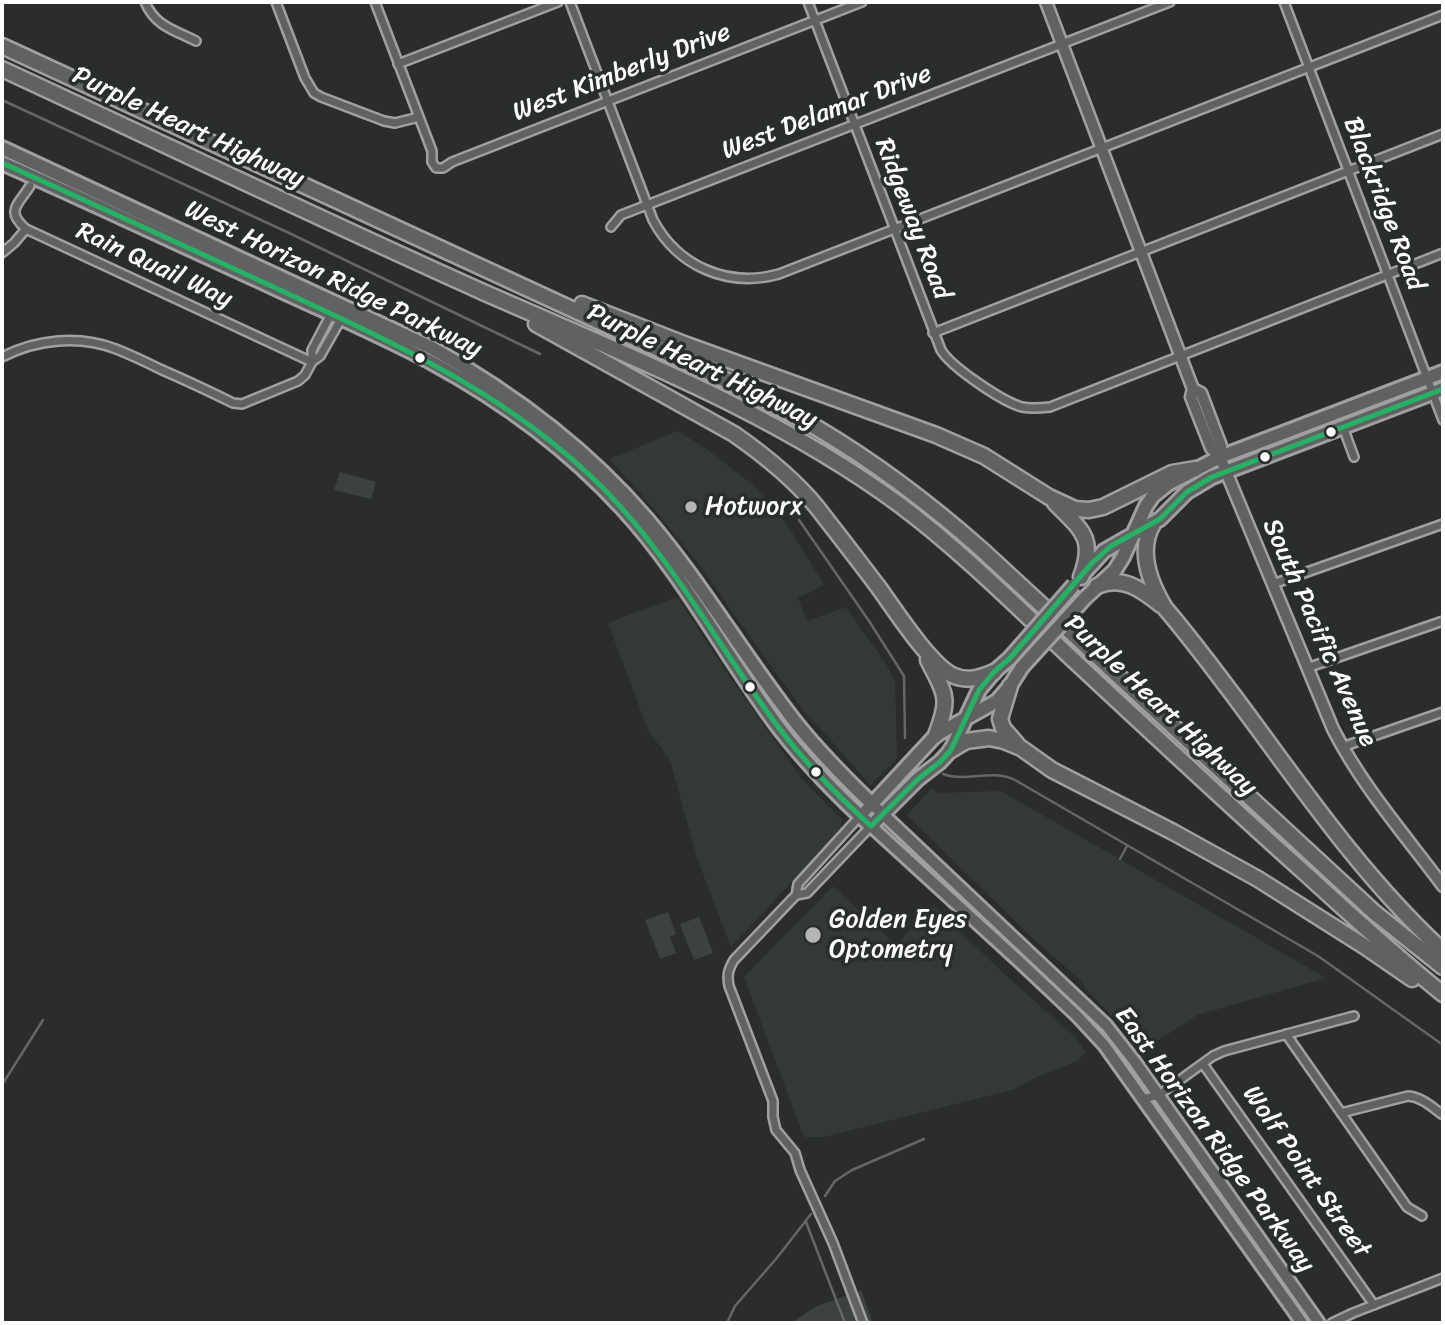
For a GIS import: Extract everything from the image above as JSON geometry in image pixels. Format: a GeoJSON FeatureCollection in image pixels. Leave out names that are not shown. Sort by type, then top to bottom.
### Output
{"type":"FeatureCollection","features":[{"type":"Feature","properties":{"kind":"highway","name":"Purple Heart Highway"},"geometry":{"type":"LineString","coordinates":[[2,46],[745,389],[816,427],[904,485],[941,514],[1375,913],[1443,967]]}},
{"type":"Feature","properties":{"kind":"highway","name":"Purple Heart Highway"},"geometry":{"type":"LineString","coordinates":[[2,69],[478,289],[695,385],[819,451],[901,505],[991,583],[1360,924],[1443,993]]}},
{"type":"Feature","properties":{"kind":"highway"},"geometry":{"type":"LineString","coordinates":[[459,257],[687,345],[936,435],[984,456],[1075,509],[1096,509],[1172,473],[1195,469]]}},
{"type":"Feature","properties":{"kind":"highway"},"geometry":{"type":"LineString","coordinates":[[478,289],[734,433],[801,488],[919,643],[943,668],[954,676],[976,679],[994,672]]}},
{"type":"Feature","properties":{"kind":"highway"},"geometry":{"type":"LineString","coordinates":[[1049,496],[1085,536],[1087,556],[1078,581]]}},
{"type":"Feature","properties":{"kind":"highway"},"geometry":{"type":"LineString","coordinates":[[1153,524],[1146,540],[1146,558],[1153,584],[1165,608],[1373,879],[1443,951]]}},
{"type":"Feature","properties":{"kind":"highway"},"geometry":{"type":"LineString","coordinates":[[1097,586],[1119,581],[1143,591],[1165,608]]}},
{"type":"Feature","properties":{"kind":"highway"},"geometry":{"type":"LineString","coordinates":[[919,643],[945,697],[944,712],[936,735]]}},
{"type":"Feature","properties":{"kind":"highway"},"geometry":{"type":"LineString","coordinates":[[1010,686],[1000,716],[1001,724],[1021,748],[1052,770],[1258,879],[1418,983],[1443,993]]}},
{"type":"Feature","properties":{"kind":"highway"},"geometry":{"type":"LineString","coordinates":[[951,750],[966,741],[989,738],[1021,748]]}},
{"type":"Feature","properties":{"kind":"main road","name":"West Horizon Ridge Parkway"},"geometry":{"type":"LineString","coordinates":[[2,148],[400,332],[467,368],[589,475],[675,564],[747,655],[806,736],[834,768],[884,814]]}},
{"type":"Feature","properties":{"kind":"main road"},"geometry":{"type":"LineString","coordinates":[[15,154],[29,167],[36,182]]}},
{"type":"Feature","properties":{"kind":"main road","name":"West Horizon Ridge Parkway"},"geometry":{"type":"LineString","coordinates":[[2,163],[36,182],[336,316],[429,361],[502,398],[576,447],[646,518],[735,664],[780,730],[823,780],[871,826]]}},
{"type":"Feature","properties":{"kind":"main road"},"geometry":{"type":"LineString","coordinates":[[336,316],[335,311],[341,311],[387,332],[400,332]]}},
{"type":"Feature","properties":{"kind":"main road"},"geometry":{"type":"LineString","coordinates":[[860,817],[936,735],[997,701],[1022,667],[1085,598],[1115,570],[1142,513],[1153,496],[1168,484],[1220,457],[1443,372]]}},
{"type":"Feature","properties":{"kind":"main road"},"geometry":{"type":"LineString","coordinates":[[871,826],[951,750],[979,690],[1104,551],[1153,524],[1192,488],[1226,472],[1438,391]]}},
{"type":"Feature","properties":{"kind":"main road"},"geometry":{"type":"LineString","coordinates":[[589,475],[597,473],[612,488],[621,491]]}},
{"type":"Feature","properties":{"kind":"main road"},"geometry":{"type":"LineString","coordinates":[[735,664],[747,655]]}},
{"type":"Feature","properties":{"kind":"main road","name":"East Horizon Ridge Parkway"},"geometry":{"type":"LineString","coordinates":[[884,814],[1106,1025],[1319,1323]]}},
{"type":"Feature","properties":{"kind":"main road","name":"East Horizon Ridge Parkway"},"geometry":{"type":"LineString","coordinates":[[871,826],[1095,1034],[1302,1323]]}},
{"type":"Feature","properties":{"kind":"main road"},"geometry":{"type":"LineString","coordinates":[[1021,964],[1031,953]]}},
{"type":"Feature","properties":{"kind":"street"},"geometry":{"type":"LineString","coordinates":[[145,2],[157,21],[196,41]]}},
{"type":"Feature","properties":{"kind":"street"},"geometry":{"type":"LineString","coordinates":[[276,2],[305,78],[314,93],[384,121],[395,123],[419,117],[375,2]]}},
{"type":"Feature","properties":{"kind":"street"},"geometry":{"type":"LineString","coordinates":[[398,64],[558,2]]}},
{"type":"Feature","properties":{"kind":"street"},"geometry":{"type":"LineString","coordinates":[[570,2],[653,220],[667,242],[684,258],[706,269],[738,279],[759,279],[779,274],[1443,15]]}},
{"type":"Feature","properties":{"kind":"street","name":"Ridgeway Road"},"geometry":{"type":"LineString","coordinates":[[808,2],[933,333],[944,355],[957,368],[1012,403],[1029,408],[1042,408],[1180,356]]}},
{"type":"Feature","properties":{"kind":"street","name":"West Kimberly Drive"},"geometry":{"type":"LineString","coordinates":[[419,117],[432,151],[432,162],[436,168],[443,168],[452,162],[862,2]]}},
{"type":"Feature","properties":{"kind":"street","name":"South Pacific Avenue"},"geometry":{"type":"LineString","coordinates":[[1046,2],[1193,389],[1201,393],[1222,446],[1220,457],[1333,729],[1363,779],[1443,886]]}},
{"type":"Feature","properties":{"kind":"street","name":"West Delamar Drive"},"geometry":{"type":"LineString","coordinates":[[611,227],[621,215],[1170,2]]}},
{"type":"Feature","properties":{"kind":"street","name":"Blackridge Road"},"geometry":{"type":"LineString","coordinates":[[1283,2],[1427,378],[1438,391],[1443,420]]}},
{"type":"Feature","properties":{"kind":"street"},"geometry":{"type":"LineString","coordinates":[[933,333],[1443,134]]}},
{"type":"Feature","properties":{"kind":"street"},"geometry":{"type":"LineString","coordinates":[[2,253],[26,229],[16,220],[14,210],[36,182]]}},
{"type":"Feature","properties":{"kind":"street","name":"Rain Quail Way"},"geometry":{"type":"LineString","coordinates":[[26,229],[312,362]]}},
{"type":"Feature","properties":{"kind":"street"},"geometry":{"type":"LineString","coordinates":[[1180,356],[1443,253]]}},
{"type":"Feature","properties":{"kind":"street"},"geometry":{"type":"LineString","coordinates":[[2,357],[17,349],[41,343],[69,340],[90,342],[115,348],[233,403],[242,404],[298,381],[305,375],[312,362],[320,356],[336,316]]}},
{"type":"Feature","properties":{"kind":"street"},"geometry":{"type":"LineString","coordinates":[[1343,427],[1354,457]]}},
{"type":"Feature","properties":{"kind":"street"},"geometry":{"type":"LineString","coordinates":[[1273,584],[1443,524]]}},
{"type":"Feature","properties":{"kind":"street"},"geometry":{"type":"LineString","coordinates":[[1307,668],[1443,621]]}},
{"type":"Feature","properties":{"kind":"street"},"geometry":{"type":"LineString","coordinates":[[1342,747],[1443,712]]}},
{"type":"Feature","properties":{"kind":"street"},"geometry":{"type":"LineString","coordinates":[[860,817],[799,884],[796,895],[734,960],[727,976],[773,1101],[776,1130],[795,1153],[863,1323]]}},
{"type":"Feature","properties":{"kind":"street"},"geometry":{"type":"LineString","coordinates":[[796,895],[807,893],[871,826]]}},
{"type":"Feature","properties":{"kind":"street"},"geometry":{"type":"LineString","coordinates":[[1143,1099],[1159,1096],[1224,1051],[1354,1016]]}},
{"type":"Feature","properties":{"kind":"street"},"geometry":{"type":"LineString","coordinates":[[1286,1034],[1407,1207],[1422,1216]]}},
{"type":"Feature","properties":{"kind":"street","name":"Wolf Point Street"},"geometry":{"type":"LineString","coordinates":[[1203,1064],[1374,1306]]}},
{"type":"Feature","properties":{"kind":"street"},"geometry":{"type":"LineString","coordinates":[[1341,1113],[1415,1096],[1443,1115]]}},
{"type":"Feature","properties":{"kind":"street"},"geometry":{"type":"LineString","coordinates":[[1332,1323],[1443,1278]]}},
{"type":"Feature","properties":{"kind":"shaded area"},"geometry":{"type":"Polygon","coordinates":[[[678,431],[708,450],[754,486],[793,534],[824,585],[798,598],[807,621],[846,607],[895,680],[897,759],[870,785],[808,717],[698,563],[609,459],[678,431]]]}},
{"type":"Feature","properties":{"kind":"shaded area"},"geometry":{"type":"Polygon","coordinates":[[[340,472],[376,482],[371,499],[334,490],[340,472]]]}},
{"type":"Feature","properties":{"kind":"shaded area"},"geometry":{"type":"Polygon","coordinates":[[[677,597],[802,779],[841,819],[841,829],[731,947],[697,858],[670,760],[648,730],[608,623],[677,597]]]}},
{"type":"Feature","properties":{"kind":"shaded area"},"geometry":{"type":"Polygon","coordinates":[[[932,788],[938,793],[1001,791],[1326,978],[1197,1015],[1141,1052],[1077,977],[1030,936],[907,815],[932,788]]]}},
{"type":"Feature","properties":{"kind":"shaded area"},"geometry":{"type":"Polygon","coordinates":[[[833,886],[896,945],[933,905],[1002,972],[1074,1036],[1085,1053],[1077,1061],[1036,1077],[1015,1089],[824,1137],[804,1137],[744,977],[833,886]]]}},
{"type":"Feature","properties":{"kind":"shaded area"},"geometry":{"type":"Polygon","coordinates":[[[668,912],[676,934],[670,937],[676,953],[660,959],[645,920],[668,912]]]}},
{"type":"Feature","properties":{"kind":"shaded area"},"geometry":{"type":"Polygon","coordinates":[[[699,917],[713,953],[694,960],[680,924],[699,917]]]}},
{"type":"Feature","properties":{"kind":"shaded area"},"geometry":{"type":"Polygon","coordinates":[[[861,1290],[873,1323],[791,1323],[815,1307],[861,1290]]]}},
{"type":"Feature","properties":{"kind":"waterway"},"geometry":{"type":"LineString","coordinates":[[2,100],[287,232],[540,354]]}},
{"type":"Feature","properties":{"kind":"waterway"},"geometry":{"type":"LineString","coordinates":[[799,520],[904,676],[905,738]]}},
{"type":"Feature","properties":{"kind":"waterway"},"geometry":{"type":"LineString","coordinates":[[943,774],[961,777],[997,775],[1015,780],[1318,956],[1443,1045]]}},
{"type":"Feature","properties":{"kind":"waterway"},"geometry":{"type":"LineString","coordinates":[[1120,859],[1127,846]]}},
{"type":"Feature","properties":{"kind":"waterway"},"geometry":{"type":"LineString","coordinates":[[2,1085],[43,1020]]}},
{"type":"Feature","properties":{"kind":"waterway"},"geometry":{"type":"LineString","coordinates":[[825,1196],[835,1181],[852,1170],[924,1139]]}},
{"type":"Feature","properties":{"kind":"waterway"},"geometry":{"type":"LineString","coordinates":[[727,1323],[735,1306],[811,1214]]}},
{"type":"Feature","properties":{"kind":"waterway"},"geometry":{"type":"LineString","coordinates":[[806,1222],[845,1323]]}},
{"type":"Feature","properties":{"kind":"transit line"},"geometry":{"type":"LineString","coordinates":[[2,163],[366,330],[449,374],[529,425],[567,454],[628,515],[674,574],[789,741],[871,826],[951,750],[979,690],[1092,563],[1111,546],[1160,519],[1187,492],[1212,477],[1443,389]]}},
{"type":"Feature","properties":{"kind":"place","name":"Hotworx"},"geometry":{"type":"Point","coordinates":[691,507]}},
{"type":"Feature","properties":{"kind":"place","name":"Golden Eyes Optometry"},"geometry":{"type":"Point","coordinates":[813,935]}}]}
